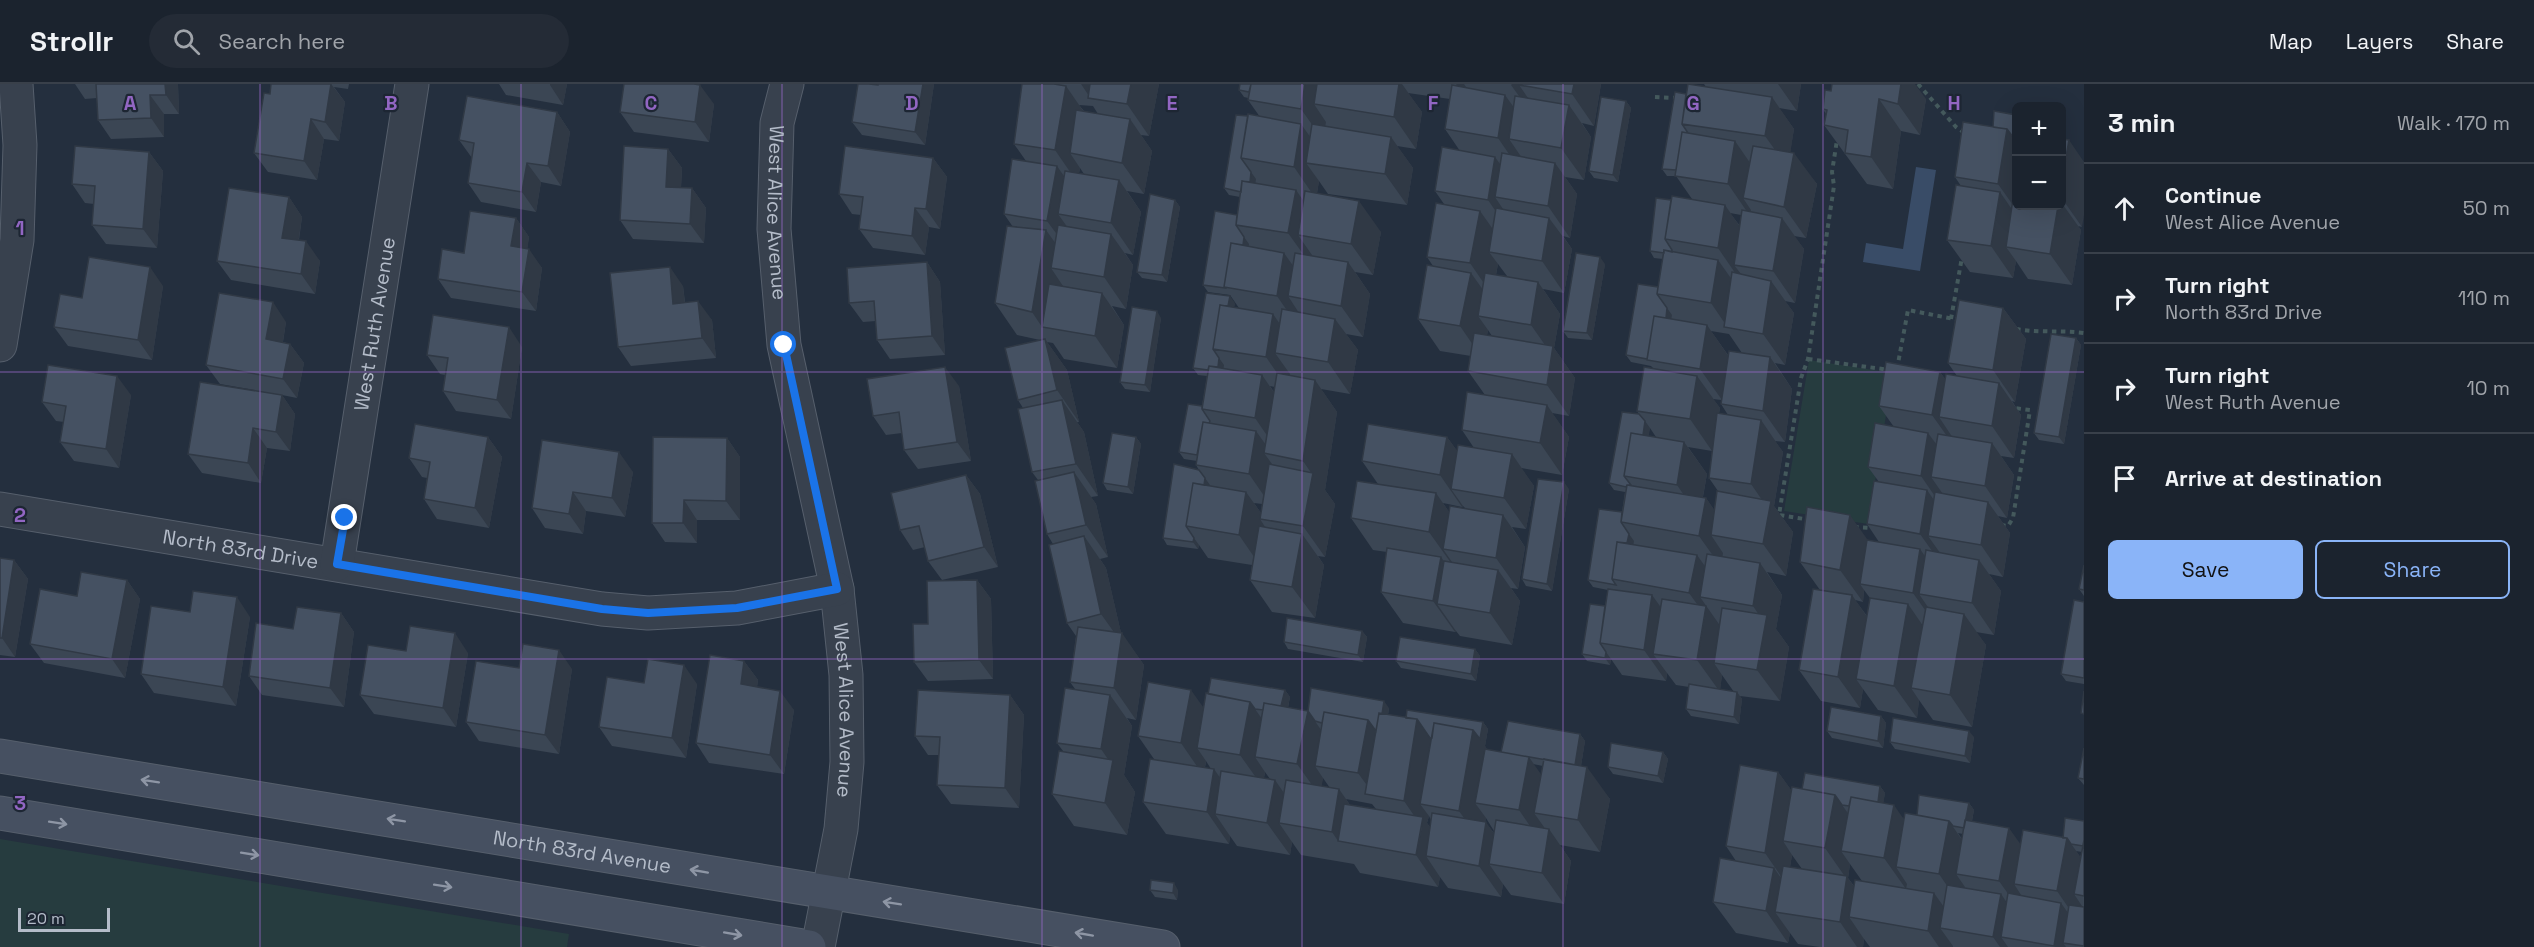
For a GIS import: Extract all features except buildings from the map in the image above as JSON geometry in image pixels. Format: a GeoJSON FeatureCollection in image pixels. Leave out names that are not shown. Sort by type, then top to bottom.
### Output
{"type":"FeatureCollection","features":[{"type":"Feature","properties":{"kind":"main road","name":"North 83rd Avenue"},"geometry":{"type":"LineString","coordinates":[[0,756],[1163,947]]}},
{"type":"Feature","properties":{"kind":"main road"},"geometry":{"type":"LineString","coordinates":[[0,813],[809,947]]}},
{"type":"Feature","properties":{"kind":"street"},"geometry":{"type":"LineString","coordinates":[[0,345],[17,240],[20,145],[16,84]]}},
{"type":"Feature","properties":{"kind":"street","name":"West Ruth Avenue"},"geometry":{"type":"LineString","coordinates":[[337,564],[412,84]]}},
{"type":"Feature","properties":{"kind":"street","name":"West Alice Avenue"},"geometry":{"type":"LineString","coordinates":[[787,84],[777,123],[774,229],[784,345],[837,589],[846,675],[847,762],[841,829],[818,947]]}},
{"type":"Feature","properties":{"kind":"street","name":"North 83rd Drive"},"geometry":{"type":"LineString","coordinates":[[0,509],[602,609],[648,613],[737,608],[837,589]]}},
{"type":"Feature","properties":{"kind":"path"},"geometry":{"type":"LineString","coordinates":[[1918,84],[1956,127],[1973,138]]}},
{"type":"Feature","properties":{"kind":"path"},"geometry":{"type":"LineString","coordinates":[[1655,97],[1686,98]]}},
{"type":"Feature","properties":{"kind":"path"},"geometry":{"type":"LineString","coordinates":[[1821,522],[1779,515],[1801,378],[1808,359],[1834,186],[1832,172],[1838,139]]}},
{"type":"Feature","properties":{"kind":"path"},"geometry":{"type":"LineString","coordinates":[[1951,319],[1963,249]]}},
{"type":"Feature","properties":{"kind":"path"},"geometry":{"type":"LineString","coordinates":[[1808,359],[1897,371],[1908,310],[1963,321]]}},
{"type":"Feature","properties":{"kind":"path"},"geometry":{"type":"LineString","coordinates":[[2005,328],[2035,333],[2065,330],[2084,333]]}},
{"type":"Feature","properties":{"kind":"path"},"geometry":{"type":"LineString","coordinates":[[1997,525],[2008,526],[2013,518],[2030,410],[2007,406]]}},
{"type":"Feature","properties":{"kind":"path"},"geometry":{"type":"LineString","coordinates":[[1852,526],[1872,529],[1873,520]]}},
{"type":"Feature","properties":{"kind":"green space"},"geometry":{"type":"Polygon","coordinates":[[[1809,360],[1893,373],[1868,524],[1784,511],[1809,360]]]}},
{"type":"Feature","properties":{"kind":"green space"},"geometry":{"type":"Polygon","coordinates":[[[0,839],[569,934],[567,947],[0,947],[0,839]]]}},
{"type":"Feature","properties":{"kind":"water"},"geometry":{"type":"Polygon","coordinates":[[[1916,167],[1936,170],[1920,271],[1863,262],[1866,243],[1903,249],[1916,167]]]}},
{"type":"Feature","properties":{"kind":"route"},"geometry":{"type":"LineString","coordinates":[[345,518],[337,564],[602,609],[648,613],[737,608],[837,589],[796,410],[784,345]]}}]}
